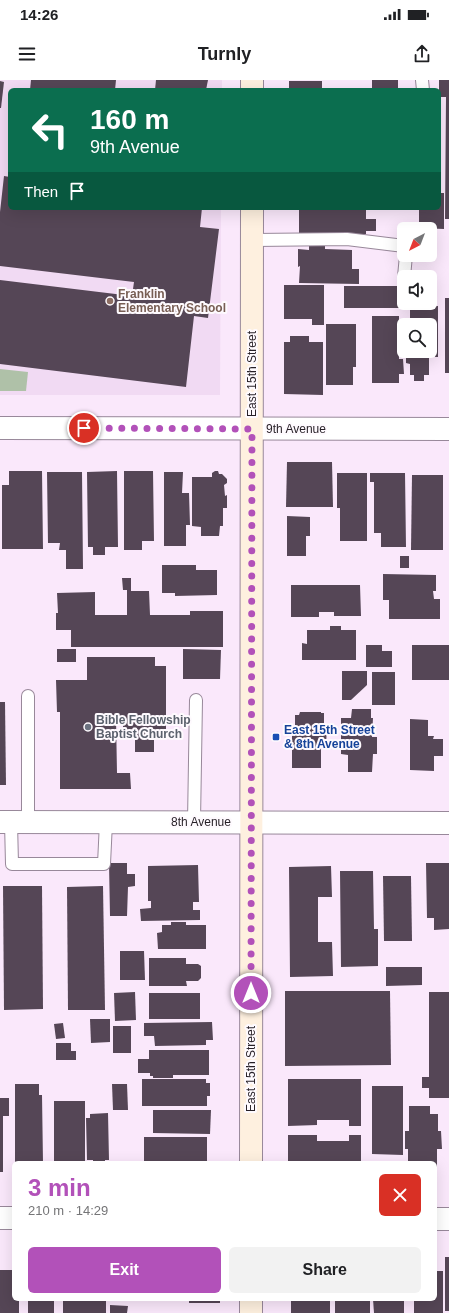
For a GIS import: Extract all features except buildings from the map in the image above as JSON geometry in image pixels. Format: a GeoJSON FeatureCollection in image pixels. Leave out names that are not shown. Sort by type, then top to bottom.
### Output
{"type":"FeatureCollection","features":[{"type":"Feature","properties":{"kind":"main road","name":"East 15th Street"},"geometry":{"type":"LineString","coordinates":[[251,1161],[252,210]]}},
{"type":"Feature","properties":{"kind":"main road"},"geometry":{"type":"LineString","coordinates":[[251,1301],[251,1313]]}},
{"type":"Feature","properties":{"kind":"street","name":"9th Avenue"},"geometry":{"type":"LineString","coordinates":[[0,428],[449,430]]}},
{"type":"Feature","properties":{"kind":"street","name":"8th Avenue"},"geometry":{"type":"LineString","coordinates":[[13,822],[449,823]]}},
{"type":"Feature","properties":{"kind":"street"},"geometry":{"type":"LineString","coordinates":[[0,1218],[12,1218]]}},
{"type":"Feature","properties":{"kind":"street"},"geometry":{"type":"LineString","coordinates":[[437,1219],[449,1219]]}},
{"type":"Feature","properties":{"kind":"lane"},"geometry":{"type":"LineString","coordinates":[[252,240],[347,239],[397,245]]}},
{"type":"Feature","properties":{"kind":"lane"},"geometry":{"type":"LineString","coordinates":[[28,696],[13,822],[12,864],[104,864],[106,822]]}},
{"type":"Feature","properties":{"kind":"lane"},"geometry":{"type":"LineString","coordinates":[[194,822],[196,700]]}},
{"type":"Feature","properties":{"kind":"shaded area","name":"Franklin Elementary School"},"geometry":{"type":"Polygon","coordinates":[[[0,80],[222,80],[222,88],[8,88],[8,210],[221,210],[220,395],[0,395],[0,80]]]}},
{"type":"Feature","properties":{"kind":"green space"},"geometry":{"type":"Polygon","coordinates":[[[0,369],[28,372],[26,391],[0,391],[0,369]]]}},
{"type":"Feature","properties":{"kind":"place","name":"Franklin Elementary School"},"geometry":{"type":"Point","coordinates":[110,301]}},
{"type":"Feature","properties":{"kind":"place","name":"Bible Fellowship Baptist Church"},"geometry":{"type":"Point","coordinates":[88,727]}},
{"type":"Feature","properties":{"kind":"place","name":"East 15th Street & 8th Avenue"},"geometry":{"type":"Point","coordinates":[276,737]}},
{"type":"Feature","properties":{"kind":"route"},"geometry":{"type":"LineString","coordinates":[[84,428],[252,429],[251,993]]}}]}
